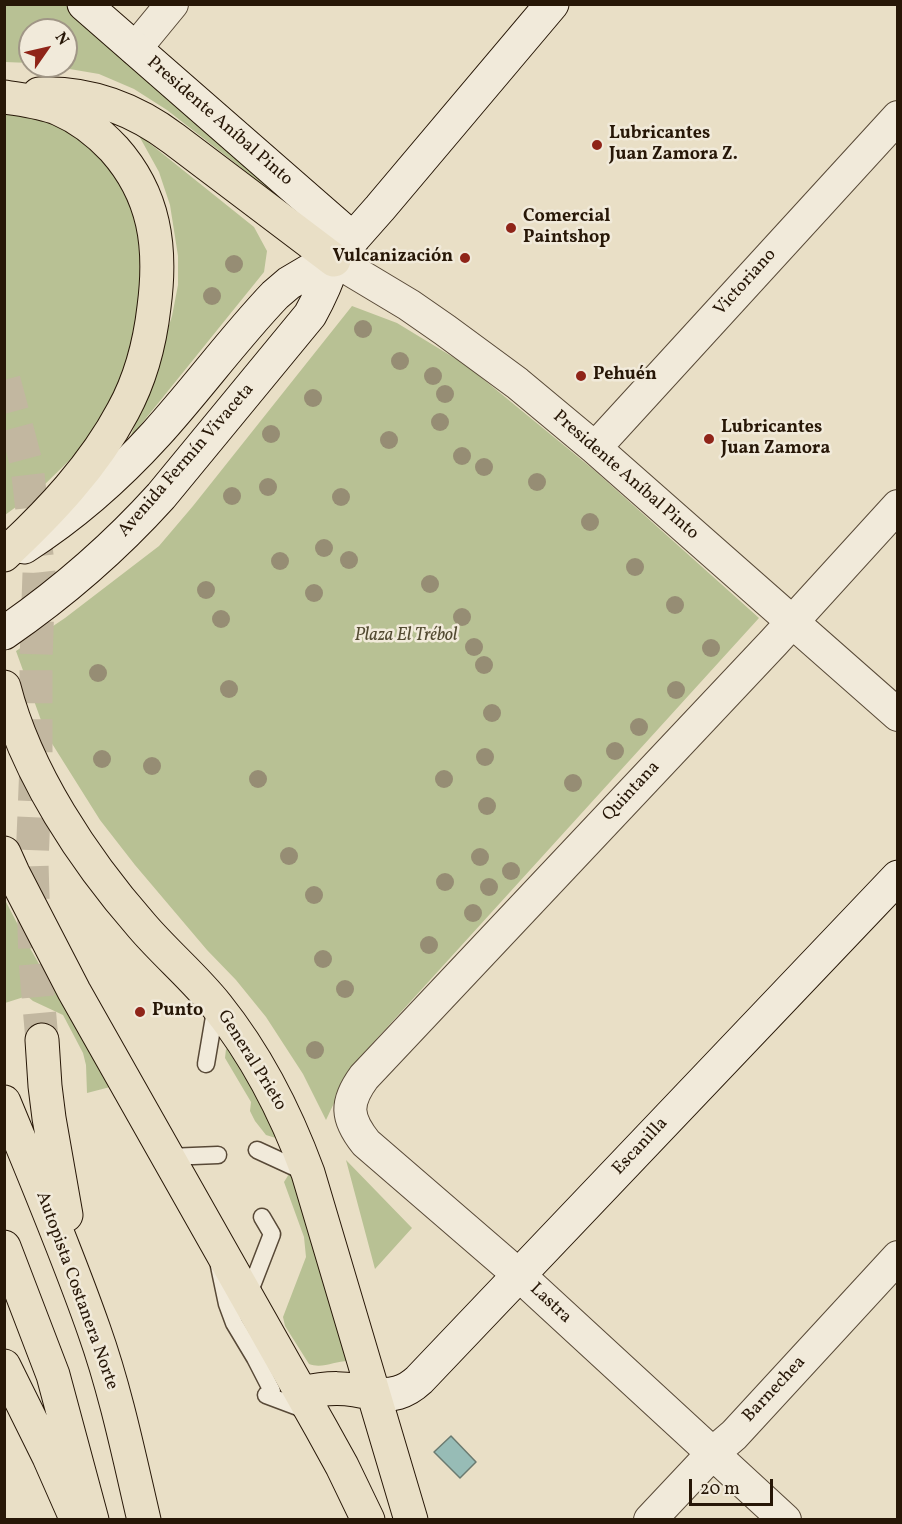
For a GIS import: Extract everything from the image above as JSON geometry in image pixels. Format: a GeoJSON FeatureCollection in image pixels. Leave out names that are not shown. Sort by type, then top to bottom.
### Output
{"type":"FeatureCollection","features":[{"type":"Feature","properties":{"kind":"main road","name":"Presidente Aníbal Pinto"},"geometry":{"type":"LineString","coordinates":[[84,4],[135,49],[343,249]]}},
{"type":"Feature","properties":{"kind":"main road","name":"Avenida Fermín Vivaceta"},"geometry":{"type":"LineString","coordinates":[[4,633],[68,585],[111,548],[161,495],[310,315],[343,249],[552,4]]}},
{"type":"Feature","properties":{"kind":"main road"},"geometry":{"type":"LineString","coordinates":[[5,97],[57,93],[100,100],[138,115],[343,249]]}},
{"type":"Feature","properties":{"kind":"main road"},"geometry":{"type":"LineString","coordinates":[[4,557],[66,492],[109,436],[124,410],[137,380],[152,325],[157,287],[157,255],[153,226],[147,202],[135,176],[102,137],[79,120],[58,109],[5,97]]}},
{"type":"Feature","properties":{"kind":"main road","name":"Avenida Fermín Vivaceta"},"geometry":{"type":"LineString","coordinates":[[4,557],[45,533],[104,488],[157,433],[275,295],[289,283],[343,249]]}},
{"type":"Feature","properties":{"kind":"main road","name":"General Prieto"},"geometry":{"type":"LineString","coordinates":[[6,692],[25,747],[49,796],[74,837],[143,928],[216,1004],[238,1034],[275,1096],[308,1173],[411,1520]]}},
{"type":"Feature","properties":{"kind":"main road"},"geometry":{"type":"LineString","coordinates":[[4,853],[74,992],[248,1298],[275,1394],[321,1428],[368,1520]]}},
{"type":"Feature","properties":{"kind":"main road","name":"Escanilla"},"geometry":{"type":"LineString","coordinates":[[373,1394],[394,1395],[412,1386],[520,1276],[897,877]]}},
{"type":"Feature","properties":{"kind":"main road"},"geometry":{"type":"LineString","coordinates":[[42,1040],[45,1086],[55,1159],[82,1299]]}},
{"type":"Feature","properties":{"kind":"main road","name":"Autopista Costanera Norte"},"geometry":{"type":"LineString","coordinates":[[4,1102],[60,1238],[107,1369],[144,1520]]}},
{"type":"Feature","properties":{"kind":"main road"},"geometry":{"type":"LineString","coordinates":[[4,1247],[53,1375],[92,1520]]}},
{"type":"Feature","properties":{"kind":"main road"},"geometry":{"type":"LineString","coordinates":[[4,1366],[49,1457],[76,1520]]}},
{"type":"Feature","properties":{"kind":"main road"},"geometry":{"type":"LineString","coordinates":[[275,1394],[338,1388],[356,1389],[373,1394]]}},
{"type":"Feature","properties":{"kind":"street"},"geometry":{"type":"LineString","coordinates":[[135,49],[172,4]]}},
{"type":"Feature","properties":{"kind":"street","name":"Victoriano"},"geometry":{"type":"LineString","coordinates":[[595,448],[897,117]]}},
{"type":"Feature","properties":{"kind":"street","name":"Presidente Aníbal Pinto"},"geometry":{"type":"LineString","coordinates":[[343,249],[409,305],[517,383],[595,448],[897,715]]}},
{"type":"Feature","properties":{"kind":"street","name":"Quintana"},"geometry":{"type":"LineString","coordinates":[[364,1077],[792,622],[897,506]]}},
{"type":"Feature","properties":{"kind":"street","name":"Lastra"},"geometry":{"type":"LineString","coordinates":[[364,1077],[353,1094],[350,1105],[354,1126],[366,1143],[520,1276],[785,1520]]}},
{"type":"Feature","properties":{"kind":"street","name":"Barnechea"},"geometry":{"type":"LineString","coordinates":[[650,1520],[712,1453],[734,1435],[897,1257]]}},
{"type":"Feature","properties":{"kind":"lane"},"geometry":{"type":"LineString","coordinates":[[206,1064],[216,1004]]}},
{"type":"Feature","properties":{"kind":"lane"},"geometry":{"type":"LineString","coordinates":[[257,1150],[308,1173]]}},
{"type":"Feature","properties":{"kind":"lane"},"geometry":{"type":"LineString","coordinates":[[168,1157],[218,1155]]}},
{"type":"Feature","properties":{"kind":"lane"},"geometry":{"type":"LineString","coordinates":[[248,1298],[272,1234],[262,1218]]}},
{"type":"Feature","properties":{"kind":"lane"},"geometry":{"type":"LineString","coordinates":[[219,1247],[219,1266],[227,1304],[234,1323],[275,1394]]}},
{"type":"Feature","properties":{"kind":"green space"},"geometry":{"type":"Polygon","coordinates":[[[5,5],[67,5],[312,223],[167,110],[134,89],[99,74],[78,70],[78,18],[18,18],[18,63],[5,62],[5,5]]]}},
{"type":"Feature","properties":{"kind":"green space"},"geometry":{"type":"Polygon","coordinates":[[[4,105],[70,122],[132,191],[145,275],[126,370],[89,441],[39,490],[5,515],[4,105]]]}},
{"type":"Feature","properties":{"kind":"green space"},"geometry":{"type":"Polygon","coordinates":[[[138,134],[254,227],[267,251],[264,272],[130,438],[172,316],[178,285],[178,256],[170,205],[159,172],[138,134]]]}},
{"type":"Feature","properties":{"kind":"green space","name":"Plaza El Trébol"},"geometry":{"type":"Polygon","coordinates":[[[352,306],[397,323],[466,365],[594,470],[759,618],[351,1067],[326,1120],[303,1074],[266,1017],[135,865],[100,820],[46,734],[16,651],[65,618],[159,546],[352,306]]]}},
{"type":"Feature","properties":{"kind":"green space"},"geometry":{"type":"Polygon","coordinates":[[[4,898],[31,950],[110,1087],[87,1093],[83,1053],[63,1015],[27,996],[5,1003],[4,898]]]}},
{"type":"Feature","properties":{"kind":"green space"},"geometry":{"type":"Polygon","coordinates":[[[226,1049],[240,1063],[279,1139],[266,1135],[255,1121],[250,1111],[251,1102],[225,1058],[226,1049]]]}},
{"type":"Feature","properties":{"kind":"green space"},"geometry":{"type":"Polygon","coordinates":[[[346,1160],[412,1228],[375,1269],[346,1160]]]}},
{"type":"Feature","properties":{"kind":"green space"},"geometry":{"type":"Polygon","coordinates":[[[289,1174],[294,1177],[348,1361],[319,1366],[309,1364],[285,1326],[283,1317],[306,1257],[304,1237],[284,1182],[289,1174]]]}},
{"type":"Feature","properties":{"kind":"water"},"geometry":{"type":"Polygon","coordinates":[[[451,1436],[476,1462],[460,1478],[434,1452],[451,1436]]]}},
{"type":"Feature","properties":{"kind":"tunnel"},"geometry":{"type":"LineString","coordinates":[[4,380],[27,466],[39,573],[32,863],[35,961],[42,1040]]}},
{"type":"Feature","properties":{"kind":"place","name":"Lubricantes Juan Zamora Z."},"geometry":{"type":"Point","coordinates":[597,145]}},
{"type":"Feature","properties":{"kind":"place","name":"Comercial Paintshop"},"geometry":{"type":"Point","coordinates":[511,228]}},
{"type":"Feature","properties":{"kind":"place","name":"Vulcanización"},"geometry":{"type":"Point","coordinates":[465,258]}},
{"type":"Feature","properties":{"kind":"place","name":"Pehuén"},"geometry":{"type":"Point","coordinates":[581,376]}},
{"type":"Feature","properties":{"kind":"place","name":"Lubricantes Juan Zamora"},"geometry":{"type":"Point","coordinates":[709,439]}},
{"type":"Feature","properties":{"kind":"place","name":"Punto"},"geometry":{"type":"Point","coordinates":[140,1012]}}]}
